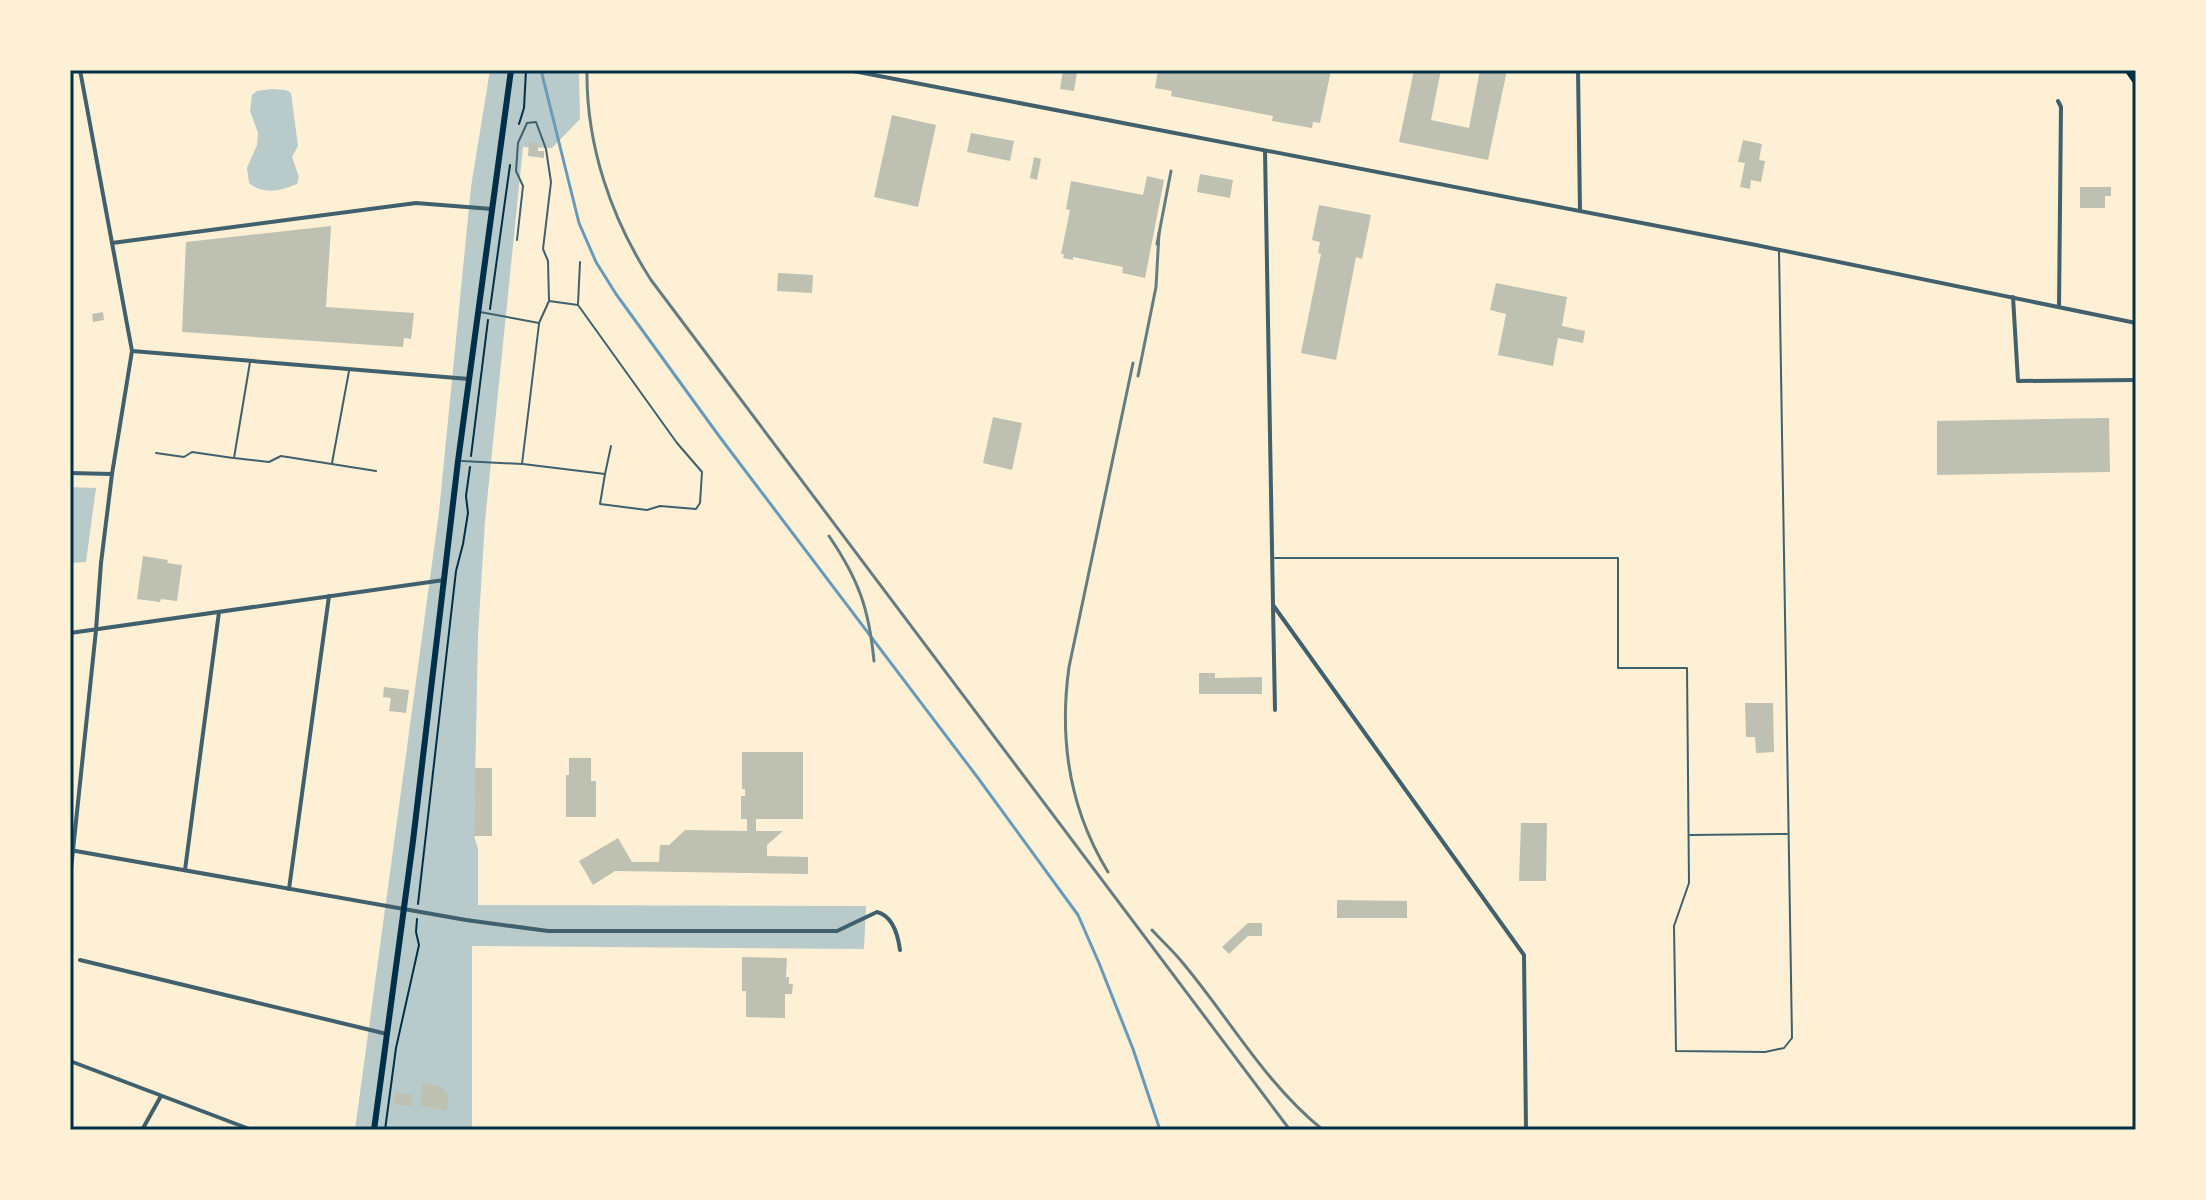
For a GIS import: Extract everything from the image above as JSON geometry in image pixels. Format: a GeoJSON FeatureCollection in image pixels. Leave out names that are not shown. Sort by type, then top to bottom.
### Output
{"type":"FeatureCollection","features":[{"type":"Feature","properties":{"kind":"main road"},"geometry":{"type":"LineString","coordinates":[[374,1130],[458,461],[511,70]]}},
{"type":"Feature","properties":{"kind":"main road"},"geometry":{"type":"LineString","coordinates":[[2127,70],[2136,83]]}},
{"type":"Feature","properties":{"kind":"street"},"geometry":{"type":"LineString","coordinates":[[70,879],[101,563],[132,351],[80,70]]}},
{"type":"Feature","properties":{"kind":"street"},"geometry":{"type":"LineString","coordinates":[[848,70],[1779,249],[2136,323]]}},
{"type":"Feature","properties":{"kind":"street"},"geometry":{"type":"LineString","coordinates":[[1578,70],[1580,211]]}},
{"type":"Feature","properties":{"kind":"street"},"geometry":{"type":"LineString","coordinates":[[2058,101],[2061,107],[2059,307]]}},
{"type":"Feature","properties":{"kind":"street"},"geometry":{"type":"LineString","coordinates":[[1265,151],[1275,710]]}},
{"type":"Feature","properties":{"kind":"street"},"geometry":{"type":"LineString","coordinates":[[112,243],[416,203],[492,209]]}},
{"type":"Feature","properties":{"kind":"street"},"geometry":{"type":"LineString","coordinates":[[2013,297],[2018,381],[2136,380]]}},
{"type":"Feature","properties":{"kind":"street"},"geometry":{"type":"LineString","coordinates":[[132,351],[469,379]]}},
{"type":"Feature","properties":{"kind":"street"},"geometry":{"type":"LineString","coordinates":[[70,473],[112,474]]}},
{"type":"Feature","properties":{"kind":"street"},"geometry":{"type":"LineString","coordinates":[[70,633],[444,580]]}},
{"type":"Feature","properties":{"kind":"street"},"geometry":{"type":"LineString","coordinates":[[289,889],[329,596]]}},
{"type":"Feature","properties":{"kind":"street"},"geometry":{"type":"LineString","coordinates":[[1273,605],[1524,955],[1526,1130]]}},
{"type":"Feature","properties":{"kind":"street"},"geometry":{"type":"LineString","coordinates":[[185,870],[219,612]]}},
{"type":"Feature","properties":{"kind":"street"},"geometry":{"type":"LineString","coordinates":[[72,850],[403,909],[548,931],[837,931],[870,914],[881,913],[891,923],[900,950]]}},
{"type":"Feature","properties":{"kind":"street"},"geometry":{"type":"LineString","coordinates":[[80,960],[387,1034]]}},
{"type":"Feature","properties":{"kind":"street"},"geometry":{"type":"LineString","coordinates":[[70,1061],[252,1130]]}},
{"type":"Feature","properties":{"kind":"street"},"geometry":{"type":"LineString","coordinates":[[142,1130],[161,1096]]}},
{"type":"Feature","properties":{"kind":"lane"},"geometry":{"type":"LineString","coordinates":[[517,240],[523,186],[516,171],[518,143],[527,123],[536,122],[546,149],[551,182],[543,249],[548,261],[549,301],[539,323],[522,464]]}},
{"type":"Feature","properties":{"kind":"lane"},"geometry":{"type":"LineString","coordinates":[[1273,558],[1618,558],[1618,668],[1687,668],[1689,883],[1674,926],[1676,1051],[1765,1052],[1784,1048],[1792,1038],[1779,249]]}},
{"type":"Feature","properties":{"kind":"lane"},"geometry":{"type":"LineString","coordinates":[[580,262],[578,305],[677,443],[702,472],[700,503],[696,509],[660,506],[647,510],[600,504],[611,446]]}},
{"type":"Feature","properties":{"kind":"lane"},"geometry":{"type":"LineString","coordinates":[[549,301],[578,305]]}},
{"type":"Feature","properties":{"kind":"lane"},"geometry":{"type":"LineString","coordinates":[[479,312],[539,323]]}},
{"type":"Feature","properties":{"kind":"lane"},"geometry":{"type":"LineString","coordinates":[[234,458],[250,361]]}},
{"type":"Feature","properties":{"kind":"lane"},"geometry":{"type":"LineString","coordinates":[[332,464],[349,369]]}},
{"type":"Feature","properties":{"kind":"lane"},"geometry":{"type":"LineString","coordinates":[[156,453],[184,457],[192,452],[269,462],[281,456],[376,471]]}},
{"type":"Feature","properties":{"kind":"lane"},"geometry":{"type":"LineString","coordinates":[[458,461],[522,464],[605,474]]}},
{"type":"Feature","properties":{"kind":"lane"},"geometry":{"type":"LineString","coordinates":[[1688,835],[1789,834]]}},
{"type":"Feature","properties":{"kind":"path"},"geometry":{"type":"LineString","coordinates":[[516,134],[524,108],[526,70]]}},
{"type":"Feature","properties":{"kind":"path"},"geometry":{"type":"LineString","coordinates":[[385,1130],[396,1048],[419,945],[417,911],[456,571],[468,513],[466,496],[510,162]]}},
{"type":"Feature","properties":{"kind":"shaded area"},"geometry":{"type":"Polygon","coordinates":[[[490,70],[579,70],[580,119],[552,148],[523,147],[485,521],[478,635],[474,836],[478,849],[478,905],[866,906],[864,949],[472,946],[472,1130],[355,1130],[439,512],[471,187],[490,70]]]}},
{"type":"Feature","properties":{"kind":"shaded area"},"geometry":{"type":"Polygon","coordinates":[[[271,89],[291,93],[298,146],[292,157],[299,177],[297,184],[272,191],[249,183],[247,168],[257,145],[258,133],[250,111],[252,95],[271,89]]]}},
{"type":"Feature","properties":{"kind":"shaded area"},"geometry":{"type":"Polygon","coordinates":[[[70,487],[96,488],[86,562],[70,563],[70,487]]]}},
{"type":"Feature","properties":{"kind":"building"},"geometry":{"type":"Polygon","coordinates":[[[1063,70],[1077,72],[1074,91],[1060,89],[1063,70]]]}},
{"type":"Feature","properties":{"kind":"building"},"geometry":{"type":"Polygon","coordinates":[[[1158,70],[1331,70],[1320,123],[1313,122],[1312,128],[1272,121],[1273,116],[1171,96],[1172,91],[1155,88],[1158,70]]]}},
{"type":"Feature","properties":{"kind":"building"},"geometry":{"type":"Polygon","coordinates":[[[1414,70],[1441,70],[1431,120],[1469,128],[1480,70],[1507,70],[1488,160],[1399,142],[1414,70]]]}},
{"type":"Feature","properties":{"kind":"building"},"geometry":{"type":"Polygon","coordinates":[[[892,115],[936,125],[918,207],[874,197],[892,115]]]}},
{"type":"Feature","properties":{"kind":"building"},"geometry":{"type":"Polygon","coordinates":[[[971,133],[1014,141],[1010,161],[967,152],[971,133]]]}},
{"type":"Feature","properties":{"kind":"building"},"geometry":{"type":"Polygon","coordinates":[[[1743,140],[1762,144],[1759,160],[1765,161],[1761,182],[1751,180],[1750,189],[1740,187],[1745,163],[1738,162],[1743,140]]]}},
{"type":"Feature","properties":{"kind":"building"},"geometry":{"type":"Polygon","coordinates":[[[529,143],[538,143],[538,151],[544,151],[544,158],[528,156],[529,143]]]}},
{"type":"Feature","properties":{"kind":"building"},"geometry":{"type":"Polygon","coordinates":[[[1034,157],[1041,159],[1037,180],[1030,178],[1034,157]]]}},
{"type":"Feature","properties":{"kind":"building"},"geometry":{"type":"Polygon","coordinates":[[[1200,174],[1233,180],[1230,198],[1197,192],[1200,174]]]}},
{"type":"Feature","properties":{"kind":"building"},"geometry":{"type":"Polygon","coordinates":[[[1147,176],[1164,180],[1145,278],[1122,273],[1123,267],[1073,257],[1073,260],[1063,258],[1064,254],[1061,254],[1070,210],[1066,209],[1071,181],[1143,195],[1147,176]]]}},
{"type":"Feature","properties":{"kind":"building"},"geometry":{"type":"Polygon","coordinates":[[[2080,187],[2111,187],[2111,196],[2105,196],[2105,208],[2080,208],[2080,187]]]}},
{"type":"Feature","properties":{"kind":"building"},"geometry":{"type":"Polygon","coordinates":[[[1319,205],[1371,215],[1362,259],[1356,257],[1336,360],[1301,353],[1321,254],[1318,253],[1320,242],[1312,240],[1319,205]]]}},
{"type":"Feature","properties":{"kind":"building"},"geometry":{"type":"Polygon","coordinates":[[[331,226],[326,307],[414,313],[411,339],[404,338],[403,347],[182,332],[186,242],[331,226]]]}},
{"type":"Feature","properties":{"kind":"building"},"geometry":{"type":"Polygon","coordinates":[[[778,273],[813,275],[812,293],[777,291],[778,273]]]}},
{"type":"Feature","properties":{"kind":"building"},"geometry":{"type":"Polygon","coordinates":[[[1496,283],[1567,297],[1562,326],[1585,331],[1583,343],[1558,338],[1553,366],[1498,355],[1506,314],[1490,310],[1496,283]]]}},
{"type":"Feature","properties":{"kind":"building"},"geometry":{"type":"Polygon","coordinates":[[[103,312],[104,320],[93,322],[92,314],[103,312]]]}},
{"type":"Feature","properties":{"kind":"building"},"geometry":{"type":"Polygon","coordinates":[[[993,417],[1022,423],[1012,470],[983,463],[993,417]]]}},
{"type":"Feature","properties":{"kind":"building"},"geometry":{"type":"Polygon","coordinates":[[[2109,418],[2110,472],[1937,475],[1937,421],[2109,418]]]}},
{"type":"Feature","properties":{"kind":"building"},"geometry":{"type":"Polygon","coordinates":[[[143,556],[182,565],[177,601],[137,599],[143,556]]]}},
{"type":"Feature","properties":{"kind":"building"},"geometry":{"type":"Polygon","coordinates":[[[1199,673],[1215,673],[1215,678],[1262,677],[1262,694],[1199,694],[1199,673]]]}},
{"type":"Feature","properties":{"kind":"building"},"geometry":{"type":"Polygon","coordinates":[[[384,687],[409,690],[406,713],[389,711],[391,698],[383,697],[384,687]]]}},
{"type":"Feature","properties":{"kind":"building"},"geometry":{"type":"Polygon","coordinates":[[[1745,703],[1773,703],[1774,752],[1756,753],[1755,737],[1746,737],[1745,703]]]}},
{"type":"Feature","properties":{"kind":"building"},"geometry":{"type":"Polygon","coordinates":[[[742,752],[803,752],[803,819],[756,819],[756,831],[783,831],[767,845],[767,856],[808,857],[808,874],[615,871],[593,885],[579,861],[618,838],[632,862],[659,862],[660,845],[669,845],[685,830],[747,831],[747,819],[741,819],[741,796],[745,796],[745,789],[742,789],[742,752]]]}},
{"type":"Feature","properties":{"kind":"building"},"geometry":{"type":"Polygon","coordinates":[[[569,758],[591,758],[591,781],[596,781],[596,817],[566,817],[569,758]]]}},
{"type":"Feature","properties":{"kind":"building"},"geometry":{"type":"Polygon","coordinates":[[[475,768],[492,768],[492,836],[474,836],[475,768]]]}},
{"type":"Feature","properties":{"kind":"building"},"geometry":{"type":"Polygon","coordinates":[[[1521,823],[1547,823],[1546,881],[1519,881],[1521,823]]]}},
{"type":"Feature","properties":{"kind":"building"},"geometry":{"type":"Polygon","coordinates":[[[1337,900],[1407,901],[1407,918],[1337,918],[1337,900]]]}},
{"type":"Feature","properties":{"kind":"building"},"geometry":{"type":"Polygon","coordinates":[[[1248,923],[1262,923],[1262,936],[1248,936],[1229,954],[1222,947],[1248,923]]]}},
{"type":"Feature","properties":{"kind":"building"},"geometry":{"type":"Polygon","coordinates":[[[742,957],[787,958],[786,977],[789,977],[789,984],[793,984],[792,994],[785,994],[785,1018],[746,1017],[742,957]]]}},
{"type":"Feature","properties":{"kind":"building"},"geometry":{"type":"Polygon","coordinates":[[[423,1084],[441,1086],[448,1096],[447,1111],[420,1105],[423,1084]]]}},
{"type":"Feature","properties":{"kind":"building"},"geometry":{"type":"Polygon","coordinates":[[[395,1092],[413,1095],[411,1106],[393,1104],[395,1092]]]}},
{"type":"Feature","properties":{"kind":"waterway"},"geometry":{"type":"LineString","coordinates":[[541,70],[579,223],[596,262],[719,436],[1078,915],[1133,1049],[1160,1130]]}},
{"type":"Feature","properties":{"kind":"railway"},"geometry":{"type":"LineString","coordinates":[[587,70],[591,126],[604,180],[624,232],[651,280],[1290,1130]]}},
{"type":"Feature","properties":{"kind":"railway"},"geometry":{"type":"LineString","coordinates":[[1157,244],[1171,171]]}},
{"type":"Feature","properties":{"kind":"railway"},"geometry":{"type":"LineString","coordinates":[[1138,376],[1156,287],[1159,233]]}},
{"type":"Feature","properties":{"kind":"railway"},"geometry":{"type":"LineString","coordinates":[[1108,872],[1084,824],[1076,799],[1067,747],[1066,694],[1069,667],[1133,363]]}},
{"type":"Feature","properties":{"kind":"railway"},"geometry":{"type":"LineString","coordinates":[[829,536],[861,596],[874,661]]}},
{"type":"Feature","properties":{"kind":"railway"},"geometry":{"type":"LineString","coordinates":[[1152,930],[1182,962],[1283,1092],[1323,1130]]}}]}
